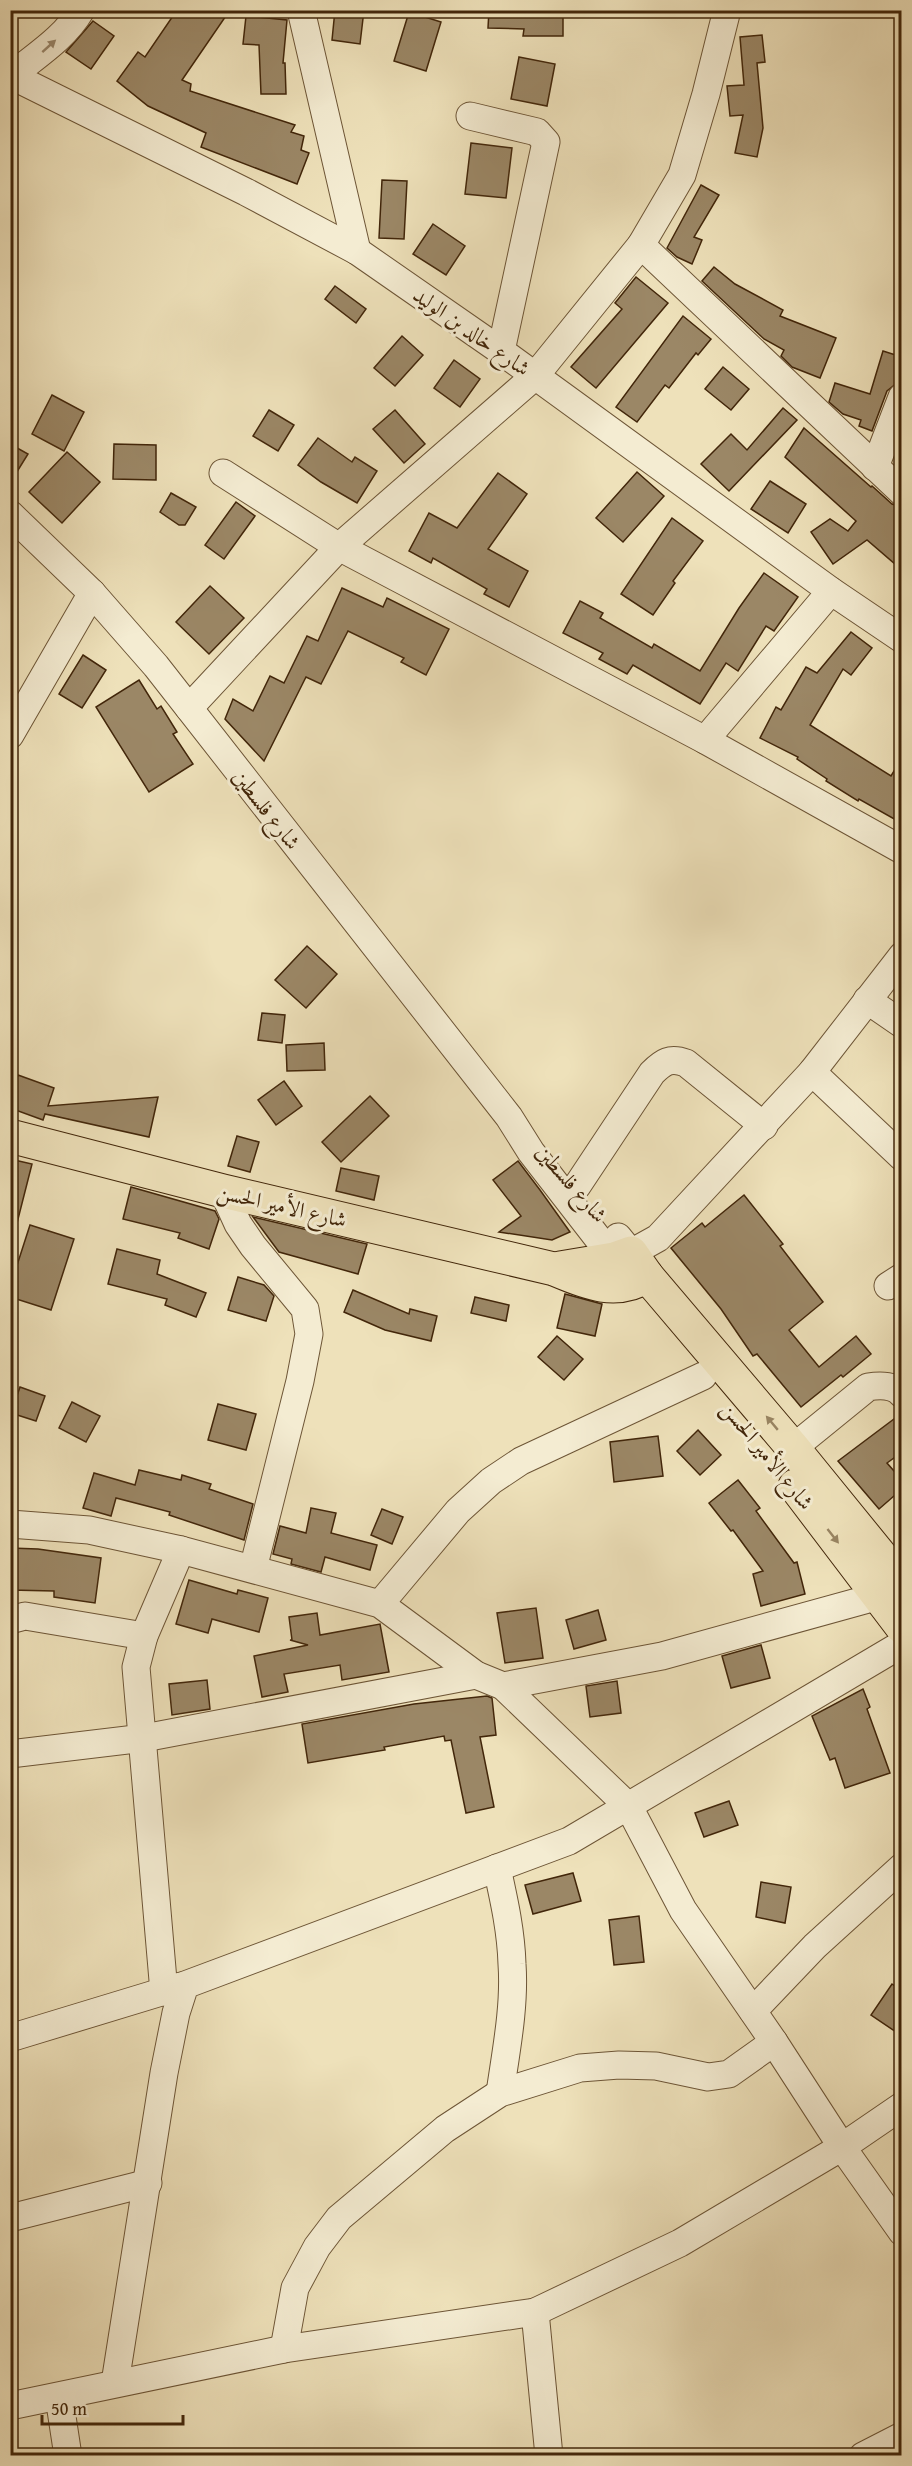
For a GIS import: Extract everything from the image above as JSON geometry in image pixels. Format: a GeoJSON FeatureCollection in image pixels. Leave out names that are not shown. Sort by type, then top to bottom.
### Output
{"type":"FeatureCollection","features":[{"type":"Feature","properties":{"kind":"main road","name":"شارع الأمير الحسن"},"geometry":{"type":"LineString","coordinates":[[10,1136],[223,1191],[554,1269],[604,1285],[637,1262]]}},
{"type":"Feature","properties":{"kind":"main road","name":"شارع الأمير الحسن"},"geometry":{"type":"LineString","coordinates":[[637,1262],[703,1376],[776,1462],[890,1589]]}},
{"type":"Feature","properties":{"kind":"main road","name":"شارع الأمير الحسن"},"geometry":{"type":"LineString","coordinates":[[637,1262],[793,1448],[890,1589],[902,1627]]}},
{"type":"Feature","properties":{"kind":"street"},"geometry":{"type":"LineString","coordinates":[[11,76],[48,47],[75,20],[81,10]]}},
{"type":"Feature","properties":{"kind":"street"},"geometry":{"type":"LineString","coordinates":[[301,10],[357,251]]}},
{"type":"Feature","properties":{"kind":"street"},"geometry":{"type":"LineString","coordinates":[[189,708],[339,547],[535,376],[641,245],[682,175],[706,94],[727,10]]}},
{"type":"Feature","properties":{"kind":"street","name":"شارع خالد بن الوليد"},"geometry":{"type":"LineString","coordinates":[[11,76],[246,192],[357,251],[501,351],[831,591],[902,639]]}},
{"type":"Feature","properties":{"kind":"street"},"geometry":{"type":"LineString","coordinates":[[470,116],[537,132],[546,142],[501,351]]}},
{"type":"Feature","properties":{"kind":"street"},"geometry":{"type":"LineString","coordinates":[[641,245],[902,492]]}},
{"type":"Feature","properties":{"kind":"street"},"geometry":{"type":"LineString","coordinates":[[875,467],[902,397]]}},
{"type":"Feature","properties":{"kind":"street"},"geometry":{"type":"LineString","coordinates":[[223,472],[339,547],[705,740],[902,850]]}},
{"type":"Feature","properties":{"kind":"street","name":"شارع فلسطين"},"geometry":{"type":"LineString","coordinates":[[10,514],[92,593],[189,708],[509,1116],[531,1152],[637,1262]]}},
{"type":"Feature","properties":{"kind":"street"},"geometry":{"type":"LineString","coordinates":[[705,740],[831,591]]}},
{"type":"Feature","properties":{"kind":"street"},"geometry":{"type":"LineString","coordinates":[[10,735],[92,593]]}},
{"type":"Feature","properties":{"kind":"street"},"geometry":{"type":"LineString","coordinates":[[637,1262],[812,1072],[902,956]]}},
{"type":"Feature","properties":{"kind":"street"},"geometry":{"type":"LineString","coordinates":[[867,1000],[902,1024]]}},
{"type":"Feature","properties":{"kind":"street"},"geometry":{"type":"LineString","coordinates":[[577,1186],[652,1072],[664,1061],[676,1059],[686,1063],[764,1126]]}},
{"type":"Feature","properties":{"kind":"street"},"geometry":{"type":"LineString","coordinates":[[812,1072],[902,1157]]}},
{"type":"Feature","properties":{"kind":"street","name":"شارع فلسطين"},"geometry":{"type":"LineString","coordinates":[[509,1116],[539,1143],[577,1186],[637,1262]]}},
{"type":"Feature","properties":{"kind":"street"},"geometry":{"type":"LineString","coordinates":[[223,1191],[238,1224],[253,1246],[305,1309],[309,1334],[253,1569]]}},
{"type":"Feature","properties":{"kind":"street"},"geometry":{"type":"LineString","coordinates":[[380,1604],[450,1520],[491,1481],[521,1461],[703,1376]]}},
{"type":"Feature","properties":{"kind":"street"},"geometry":{"type":"LineString","coordinates":[[793,1448],[868,1386],[880,1385],[898,1390],[902,1395]]}},
{"type":"Feature","properties":{"kind":"street"},"geometry":{"type":"LineString","coordinates":[[10,1524],[89,1530],[181,1550],[380,1604],[476,1675],[503,1686],[629,1807],[683,1910],[774,2042],[842,2147],[902,2232]]}},
{"type":"Feature","properties":{"kind":"street"},"geometry":{"type":"LineString","coordinates":[[115,2384],[164,2073],[176,2013],[136,1667],[144,1636],[181,1550]]}},
{"type":"Feature","properties":{"kind":"street"},"geometry":{"type":"LineString","coordinates":[[503,1686],[662,1656],[890,1589]]}},
{"type":"Feature","properties":{"kind":"street"},"geometry":{"type":"LineString","coordinates":[[10,1620],[25,1616],[144,1636]]}},
{"type":"Feature","properties":{"kind":"street"},"geometry":{"type":"LineString","coordinates":[[10,2038],[174,1988],[569,1841],[902,1644]]}},
{"type":"Feature","properties":{"kind":"street"},"geometry":{"type":"LineString","coordinates":[[10,1754],[144,1738],[476,1675]]}},
{"type":"Feature","properties":{"kind":"street"},"geometry":{"type":"LineString","coordinates":[[753,2011],[814,1947],[902,1867]]}},
{"type":"Feature","properties":{"kind":"street"},"geometry":{"type":"LineString","coordinates":[[497,1868],[509,1924],[513,1966],[509,2026],[500,2093]]}},
{"type":"Feature","properties":{"kind":"street"},"geometry":{"type":"LineString","coordinates":[[284,2349],[294,2288],[317,2247],[339,2218],[445,2129],[500,2093],[580,2068],[619,2065],[656,2066],[708,2077],[729,2074],[774,2042]]}},
{"type":"Feature","properties":{"kind":"street"},"geometry":{"type":"LineString","coordinates":[[10,2406],[284,2349],[535,2312],[680,2243],[842,2147],[902,2106]]}},
{"type":"Feature","properties":{"kind":"street"},"geometry":{"type":"LineString","coordinates":[[10,2218],[148,2182]]}},
{"type":"Feature","properties":{"kind":"street"},"geometry":{"type":"LineString","coordinates":[[535,2312],[549,2456]]}},
{"type":"Feature","properties":{"kind":"street"},"geometry":{"type":"LineString","coordinates":[[59,2397],[68,2456]]}},
{"type":"Feature","properties":{"kind":"street"},"geometry":{"type":"LineString","coordinates":[[863,2456],[902,2436]]}},
{"type":"Feature","properties":{"kind":"building"},"geometry":{"type":"Polygon","coordinates":[[[177,10],[230,10],[182,80],[191,84],[190,91],[295,125],[291,132],[304,136],[301,150],[309,153],[297,184],[201,147],[206,133],[148,106],[117,81],[138,52],[145,57],[177,10]]]}},
{"type":"Feature","properties":{"kind":"building"},"geometry":{"type":"Polygon","coordinates":[[[335,10],[364,10],[360,44],[332,40],[335,10]]]}},
{"type":"Feature","properties":{"kind":"building"},"geometry":{"type":"Polygon","coordinates":[[[489,10],[563,10],[563,36],[523,36],[524,29],[488,28],[489,10]]]}},
{"type":"Feature","properties":{"kind":"building"},"geometry":{"type":"Polygon","coordinates":[[[409,12],[441,22],[426,71],[394,61],[409,12]]]}},
{"type":"Feature","properties":{"kind":"building"},"geometry":{"type":"Polygon","coordinates":[[[246,16],[287,20],[283,63],[285,63],[286,94],[261,94],[259,45],[243,44],[246,16]]]}},
{"type":"Feature","properties":{"kind":"building"},"geometry":{"type":"Polygon","coordinates":[[[93,21],[114,36],[91,69],[66,52],[93,21]]]}},
{"type":"Feature","properties":{"kind":"building"},"geometry":{"type":"Polygon","coordinates":[[[762,35],[765,62],[757,63],[763,128],[757,157],[735,153],[743,115],[730,116],[727,86],[744,85],[740,37],[762,35]]]}},
{"type":"Feature","properties":{"kind":"building"},"geometry":{"type":"Polygon","coordinates":[[[519,57],[555,64],[547,106],[511,99],[519,57]]]}},
{"type":"Feature","properties":{"kind":"building"},"geometry":{"type":"Polygon","coordinates":[[[471,143],[512,148],[506,198],[465,194],[471,143]]]}},
{"type":"Feature","properties":{"kind":"building"},"geometry":{"type":"Polygon","coordinates":[[[382,180],[407,181],[404,239],[379,238],[382,180]]]}},
{"type":"Feature","properties":{"kind":"building"},"geometry":{"type":"Polygon","coordinates":[[[701,185],[719,195],[694,237],[702,240],[692,264],[677,257],[667,248],[701,185]]]}},
{"type":"Feature","properties":{"kind":"building"},"geometry":{"type":"Polygon","coordinates":[[[433,224],[465,246],[446,275],[413,254],[433,224]]]}},
{"type":"Feature","properties":{"kind":"building"},"geometry":{"type":"Polygon","coordinates":[[[714,267],[735,284],[783,310],[780,316],[836,338],[820,378],[792,367],[781,356],[784,350],[764,339],[702,281],[714,267]]]}},
{"type":"Feature","properties":{"kind":"building"},"geometry":{"type":"Polygon","coordinates":[[[636,277],[668,303],[596,388],[571,367],[622,309],[615,303],[636,277]]]}},
{"type":"Feature","properties":{"kind":"building"},"geometry":{"type":"Polygon","coordinates":[[[335,286],[366,309],[356,323],[325,299],[335,286]]]}},
{"type":"Feature","properties":{"kind":"building"},"geometry":{"type":"Polygon","coordinates":[[[683,316],[711,339],[698,355],[696,353],[669,388],[665,385],[637,422],[616,407],[683,316]]]}},
{"type":"Feature","properties":{"kind":"building"},"geometry":{"type":"Polygon","coordinates":[[[402,336],[423,355],[395,386],[374,368],[402,336]]]}},
{"type":"Feature","properties":{"kind":"building"},"geometry":{"type":"Polygon","coordinates":[[[883,351],[902,357],[902,367],[897,383],[887,391],[872,431],[859,426],[861,420],[843,414],[829,402],[835,383],[870,394],[883,351]]]}},
{"type":"Feature","properties":{"kind":"building"},"geometry":{"type":"Polygon","coordinates":[[[454,360],[480,379],[460,407],[434,388],[454,360]]]}},
{"type":"Feature","properties":{"kind":"building"},"geometry":{"type":"Polygon","coordinates":[[[723,367],[749,389],[731,410],[705,389],[723,367]]]}},
{"type":"Feature","properties":{"kind":"building"},"geometry":{"type":"Polygon","coordinates":[[[52,395],[84,412],[64,451],[32,434],[52,395]]]}},
{"type":"Feature","properties":{"kind":"building"},"geometry":{"type":"Polygon","coordinates":[[[783,408],[797,420],[729,491],[701,464],[731,434],[747,450],[783,408]]]}},
{"type":"Feature","properties":{"kind":"building"},"geometry":{"type":"Polygon","coordinates":[[[269,410],[294,425],[278,451],[253,436],[269,410]]]}},
{"type":"Feature","properties":{"kind":"building"},"geometry":{"type":"Polygon","coordinates":[[[395,410],[425,444],[404,463],[373,429],[395,410]]]}},
{"type":"Feature","properties":{"kind":"building"},"geometry":{"type":"Polygon","coordinates":[[[804,428],[892,504],[902,507],[902,570],[867,540],[833,564],[811,532],[830,519],[848,531],[856,521],[785,457],[804,428]]]}},
{"type":"Feature","properties":{"kind":"building"},"geometry":{"type":"Polygon","coordinates":[[[318,438],[352,462],[355,457],[377,471],[357,503],[321,482],[298,465],[318,438]]]}},
{"type":"Feature","properties":{"kind":"building"},"geometry":{"type":"Polygon","coordinates":[[[10,444],[28,454],[10,483],[10,444]]]}},
{"type":"Feature","properties":{"kind":"building"},"geometry":{"type":"Polygon","coordinates":[[[114,444],[156,445],[156,480],[113,479],[114,444]]]}},
{"type":"Feature","properties":{"kind":"building"},"geometry":{"type":"Polygon","coordinates":[[[67,452],[100,482],[62,523],[29,492],[67,452]]]}},
{"type":"Feature","properties":{"kind":"building"},"geometry":{"type":"Polygon","coordinates":[[[637,472],[664,496],[623,542],[596,518],[637,472]]]}},
{"type":"Feature","properties":{"kind":"building"},"geometry":{"type":"Polygon","coordinates":[[[498,473],[527,494],[488,549],[528,571],[509,607],[484,594],[487,589],[433,558],[431,563],[409,551],[429,513],[457,528],[498,473]]]}},
{"type":"Feature","properties":{"kind":"building"},"geometry":{"type":"Polygon","coordinates":[[[770,481],[806,504],[788,533],[751,509],[770,481]]]}},
{"type":"Feature","properties":{"kind":"building"},"geometry":{"type":"Polygon","coordinates":[[[171,493],[196,507],[185,525],[179,525],[160,512],[171,493]]]}},
{"type":"Feature","properties":{"kind":"building"},"geometry":{"type":"Polygon","coordinates":[[[236,502],[255,516],[224,559],[205,545],[236,502]]]}},
{"type":"Feature","properties":{"kind":"building"},"geometry":{"type":"Polygon","coordinates":[[[672,518],[703,541],[673,581],[675,583],[653,615],[621,594],[672,518]]]}},
{"type":"Feature","properties":{"kind":"building"},"geometry":{"type":"Polygon","coordinates":[[[764,573],[798,597],[774,631],[766,626],[738,671],[726,663],[700,704],[633,665],[627,674],[599,659],[603,653],[563,633],[580,601],[603,613],[600,618],[652,648],[654,644],[700,671],[764,573]]]}},
{"type":"Feature","properties":{"kind":"building"},"geometry":{"type":"Polygon","coordinates":[[[210,586],[244,618],[209,654],[176,622],[210,586]]]}},
{"type":"Feature","properties":{"kind":"building"},"geometry":{"type":"Polygon","coordinates":[[[342,588],[383,607],[387,598],[449,629],[426,675],[401,662],[404,658],[348,631],[321,684],[306,677],[264,761],[225,719],[233,699],[253,711],[270,676],[284,683],[307,636],[318,641],[342,588]]]}},
{"type":"Feature","properties":{"kind":"building"},"geometry":{"type":"Polygon","coordinates":[[[851,632],[872,648],[851,675],[843,669],[810,725],[891,776],[902,758],[902,811],[896,820],[859,799],[858,801],[826,781],[827,779],[797,759],[798,757],[760,738],[776,707],[781,710],[806,667],[817,673],[851,632]]]}},
{"type":"Feature","properties":{"kind":"building"},"geometry":{"type":"Polygon","coordinates":[[[83,655],[106,670],[82,708],[59,694],[83,655]]]}},
{"type":"Feature","properties":{"kind":"building"},"geometry":{"type":"Polygon","coordinates":[[[139,680],[157,709],[161,706],[177,732],[173,734],[193,764],[149,792],[96,707],[139,680]]]}},
{"type":"Feature","properties":{"kind":"building"},"geometry":{"type":"Polygon","coordinates":[[[307,946],[337,974],[306,1008],[275,980],[307,946]]]}},
{"type":"Feature","properties":{"kind":"building"},"geometry":{"type":"Polygon","coordinates":[[[262,1013],[285,1015],[282,1043],[258,1040],[262,1013]]]}},
{"type":"Feature","properties":{"kind":"building"},"geometry":{"type":"Polygon","coordinates":[[[324,1043],[325,1070],[287,1071],[286,1045],[324,1043]]]}},
{"type":"Feature","properties":{"kind":"building"},"geometry":{"type":"Polygon","coordinates":[[[18,1075],[54,1088],[48,1106],[158,1097],[149,1137],[45,1114],[43,1120],[10,1108],[10,1098],[18,1075]]]}},
{"type":"Feature","properties":{"kind":"building"},"geometry":{"type":"Polygon","coordinates":[[[284,1081],[302,1106],[276,1125],[258,1100],[284,1081]]]}},
{"type":"Feature","properties":{"kind":"building"},"geometry":{"type":"Polygon","coordinates":[[[370,1096],[389,1116],[341,1162],[322,1142],[370,1096]]]}},
{"type":"Feature","properties":{"kind":"building"},"geometry":{"type":"Polygon","coordinates":[[[237,1136],[259,1142],[250,1172],[228,1166],[237,1136]]]}},
{"type":"Feature","properties":{"kind":"building"},"geometry":{"type":"Polygon","coordinates":[[[10,1159],[32,1164],[16,1227],[10,1227],[10,1159]]]}},
{"type":"Feature","properties":{"kind":"building"},"geometry":{"type":"Polygon","coordinates":[[[518,1161],[570,1232],[552,1240],[499,1232],[521,1216],[493,1180],[518,1161]]]}},
{"type":"Feature","properties":{"kind":"building"},"geometry":{"type":"Polygon","coordinates":[[[341,1168],[379,1176],[374,1200],[336,1191],[341,1168]]]}},
{"type":"Feature","properties":{"kind":"building"},"geometry":{"type":"Polygon","coordinates":[[[131,1187],[215,1211],[219,1219],[209,1249],[178,1238],[180,1233],[123,1219],[131,1187]]]}},
{"type":"Feature","properties":{"kind":"building"},"geometry":{"type":"Polygon","coordinates":[[[744,1195],[783,1244],[780,1246],[823,1302],[789,1330],[819,1367],[856,1336],[871,1354],[801,1407],[757,1354],[753,1356],[721,1309],[671,1248],[702,1223],[705,1227],[744,1195]]]}},
{"type":"Feature","properties":{"kind":"building"},"geometry":{"type":"Polygon","coordinates":[[[253,1217],[367,1244],[358,1274],[279,1252],[253,1217]]]}},
{"type":"Feature","properties":{"kind":"building"},"geometry":{"type":"Polygon","coordinates":[[[30,1225],[74,1239],[51,1310],[10,1297],[10,1287],[30,1225]]]}},
{"type":"Feature","properties":{"kind":"building"},"geometry":{"type":"Polygon","coordinates":[[[117,1249],[160,1260],[157,1274],[206,1293],[196,1317],[165,1305],[167,1299],[108,1284],[117,1249]]]}},
{"type":"Feature","properties":{"kind":"building"},"geometry":{"type":"Polygon","coordinates":[[[238,1277],[264,1285],[274,1296],[266,1321],[228,1310],[238,1277]]]}},
{"type":"Feature","properties":{"kind":"building"},"geometry":{"type":"Polygon","coordinates":[[[353,1290],[409,1314],[410,1309],[437,1316],[431,1341],[385,1330],[344,1312],[353,1290]]]}},
{"type":"Feature","properties":{"kind":"building"},"geometry":{"type":"Polygon","coordinates":[[[565,1294],[602,1304],[595,1336],[557,1328],[565,1294]]]}},
{"type":"Feature","properties":{"kind":"building"},"geometry":{"type":"Polygon","coordinates":[[[475,1297],[509,1305],[506,1321],[471,1313],[475,1297]]]}},
{"type":"Feature","properties":{"kind":"building"},"geometry":{"type":"Polygon","coordinates":[[[557,1336],[583,1359],[564,1380],[538,1357],[557,1336]]]}},
{"type":"Feature","properties":{"kind":"building"},"geometry":{"type":"Polygon","coordinates":[[[20,1387],[45,1396],[36,1421],[11,1413],[20,1387]]]}},
{"type":"Feature","properties":{"kind":"building"},"geometry":{"type":"Polygon","coordinates":[[[72,1402],[100,1416],[86,1442],[59,1428],[72,1402]]]}},
{"type":"Feature","properties":{"kind":"building"},"geometry":{"type":"Polygon","coordinates":[[[218,1404],[256,1414],[246,1450],[208,1440],[218,1404]]]}},
{"type":"Feature","properties":{"kind":"building"},"geometry":{"type":"Polygon","coordinates":[[[902,1413],[902,1452],[887,1463],[902,1480],[902,1489],[879,1509],[838,1461],[902,1413]]]}},
{"type":"Feature","properties":{"kind":"building"},"geometry":{"type":"Polygon","coordinates":[[[698,1430],[721,1455],[700,1475],[677,1451],[698,1430]]]}},
{"type":"Feature","properties":{"kind":"building"},"geometry":{"type":"Polygon","coordinates":[[[658,1436],[663,1476],[614,1482],[610,1442],[658,1436]]]}},
{"type":"Feature","properties":{"kind":"building"},"geometry":{"type":"Polygon","coordinates":[[[139,1470],[181,1480],[182,1475],[211,1484],[209,1489],[253,1504],[244,1540],[169,1515],[170,1512],[116,1498],[111,1516],[83,1508],[94,1473],[135,1485],[139,1470]]]}},
{"type":"Feature","properties":{"kind":"building"},"geometry":{"type":"Polygon","coordinates":[[[738,1480],[760,1508],[756,1511],[794,1563],[797,1562],[805,1594],[761,1606],[753,1574],[763,1571],[733,1530],[731,1531],[709,1503],[738,1480]]]}},
{"type":"Feature","properties":{"kind":"building"},"geometry":{"type":"Polygon","coordinates":[[[311,1508],[336,1513],[331,1533],[377,1545],[370,1570],[325,1557],[321,1572],[291,1564],[292,1559],[273,1554],[280,1526],[306,1533],[311,1508]]]}},
{"type":"Feature","properties":{"kind":"building"},"geometry":{"type":"Polygon","coordinates":[[[382,1509],[403,1517],[392,1544],[371,1535],[382,1509]]]}},
{"type":"Feature","properties":{"kind":"building"},"geometry":{"type":"Polygon","coordinates":[[[10,1548],[38,1549],[101,1558],[95,1603],[54,1597],[54,1591],[10,1590],[10,1548]]]}},
{"type":"Feature","properties":{"kind":"building"},"geometry":{"type":"Polygon","coordinates":[[[189,1580],[237,1594],[238,1590],[268,1598],[259,1632],[212,1619],[208,1633],[176,1624],[189,1580]]]}},
{"type":"Feature","properties":{"kind":"building"},"geometry":{"type":"Polygon","coordinates":[[[536,1608],[543,1658],[505,1663],[497,1613],[536,1608]]]}},
{"type":"Feature","properties":{"kind":"building"},"geometry":{"type":"Polygon","coordinates":[[[598,1610],[606,1640],[574,1649],[566,1620],[598,1610]]]}},
{"type":"Feature","properties":{"kind":"building"},"geometry":{"type":"Polygon","coordinates":[[[317,1613],[320,1635],[380,1624],[389,1672],[342,1680],[340,1665],[284,1674],[288,1692],[262,1697],[254,1656],[308,1645],[290,1640],[292,1640],[289,1617],[317,1613]]]}},
{"type":"Feature","properties":{"kind":"building"},"geometry":{"type":"Polygon","coordinates":[[[761,1645],[770,1678],[731,1688],[722,1656],[761,1645]]]}},
{"type":"Feature","properties":{"kind":"building"},"geometry":{"type":"Polygon","coordinates":[[[207,1680],[210,1709],[172,1715],[169,1684],[207,1680]]]}},
{"type":"Feature","properties":{"kind":"building"},"geometry":{"type":"Polygon","coordinates":[[[617,1681],[621,1713],[590,1717],[586,1686],[617,1681]]]}},
{"type":"Feature","properties":{"kind":"building"},"geometry":{"type":"Polygon","coordinates":[[[863,1689],[870,1707],[867,1709],[890,1773],[845,1788],[835,1758],[830,1760],[812,1716],[863,1689]]]}},
{"type":"Feature","properties":{"kind":"building"},"geometry":{"type":"Polygon","coordinates":[[[487,1696],[492,1698],[496,1735],[480,1737],[494,1807],[466,1813],[451,1740],[445,1741],[444,1736],[384,1747],[385,1750],[308,1763],[302,1724],[414,1704],[487,1696]]]}},
{"type":"Feature","properties":{"kind":"building"},"geometry":{"type":"Polygon","coordinates":[[[729,1801],[738,1825],[704,1837],[695,1813],[729,1801]]]}},
{"type":"Feature","properties":{"kind":"building"},"geometry":{"type":"Polygon","coordinates":[[[573,1873],[581,1901],[533,1914],[525,1885],[573,1873]]]}},
{"type":"Feature","properties":{"kind":"building"},"geometry":{"type":"Polygon","coordinates":[[[761,1882],[791,1887],[785,1923],[756,1917],[761,1882]]]}},
{"type":"Feature","properties":{"kind":"building"},"geometry":{"type":"Polygon","coordinates":[[[639,1916],[644,1962],[614,1965],[609,1920],[639,1916]]]}},
{"type":"Feature","properties":{"kind":"building"},"geometry":{"type":"Polygon","coordinates":[[[892,1984],[902,1991],[902,2036],[871,2015],[892,1984]]]}}]}
